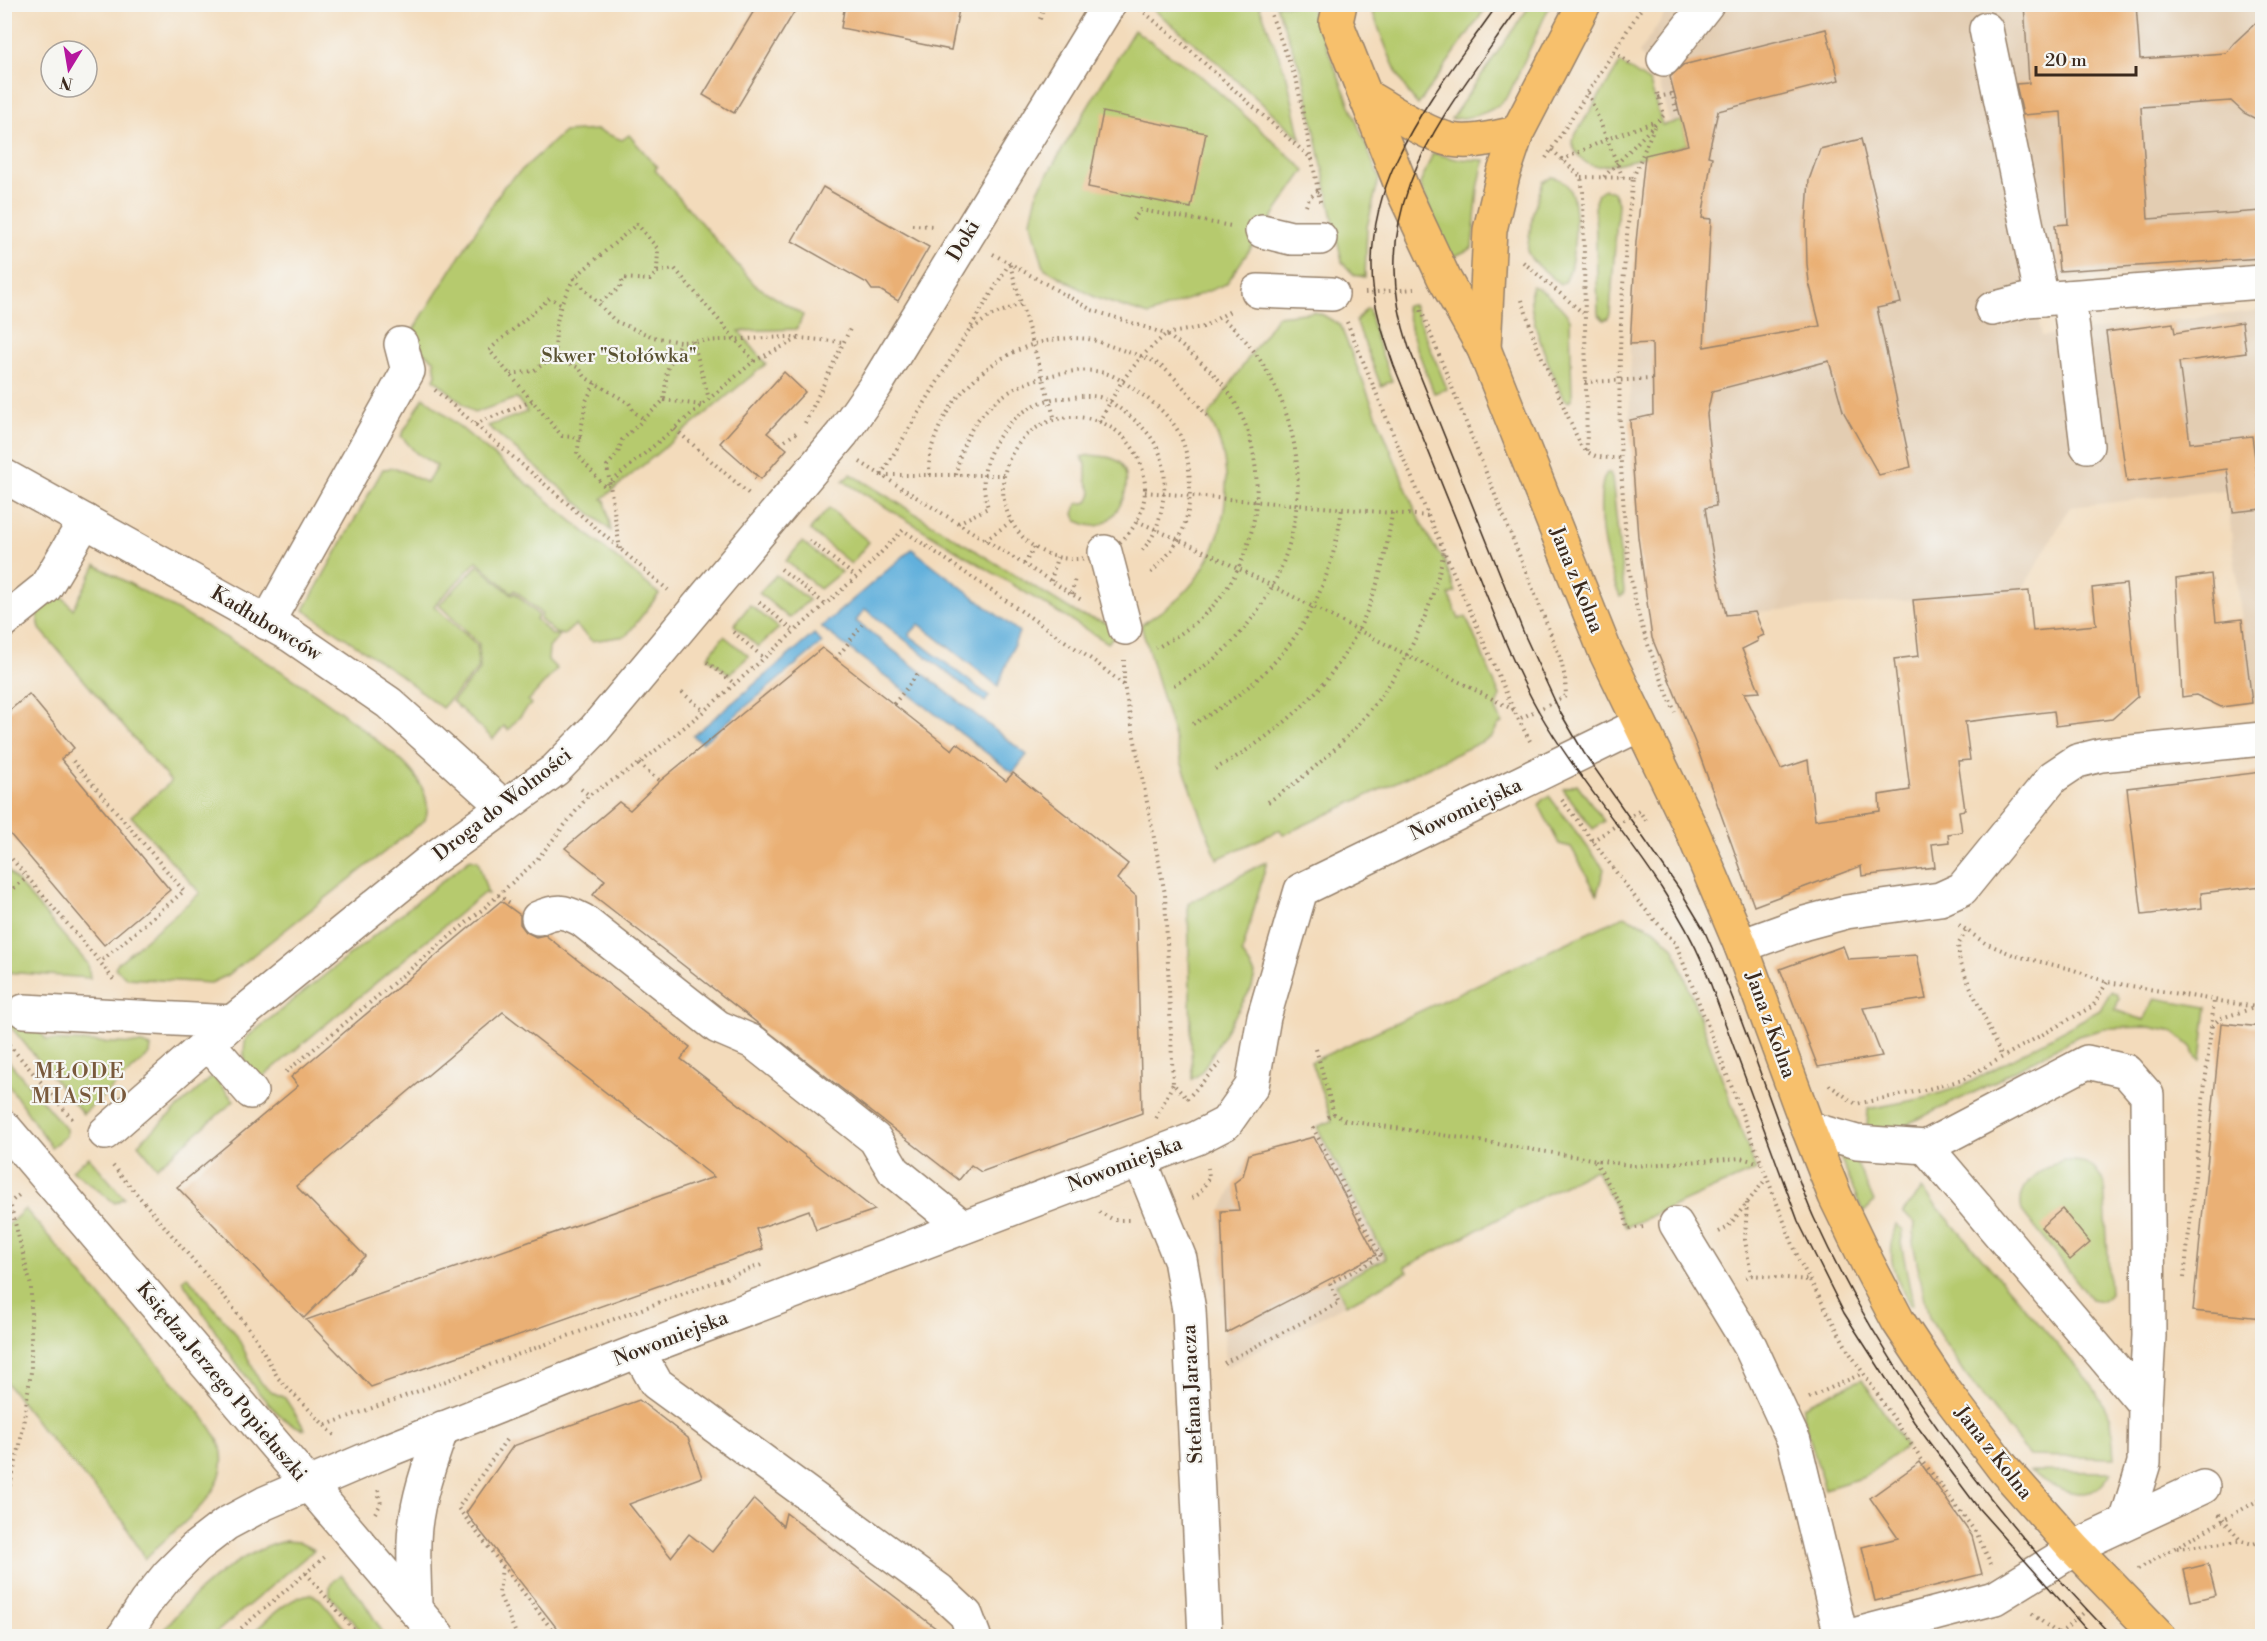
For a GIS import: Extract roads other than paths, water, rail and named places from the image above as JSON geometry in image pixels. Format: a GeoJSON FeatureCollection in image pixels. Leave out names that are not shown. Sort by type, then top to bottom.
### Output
{"type":"FeatureCollection","features":[{"type":"Feature","properties":{"kind":"main road","name":"Jana z Kolna"},"geometry":{"type":"LineString","coordinates":[[1484,349],[1490,230],[1503,175],[1517,133],[1584,4]]}},
{"type":"Feature","properties":{"kind":"main road","name":"Jana z Kolna"},"geometry":{"type":"LineString","coordinates":[[1335,10],[1410,205],[1444,278],[1484,349],[1605,651],[1693,833],[1741,946],[1835,1196],[1898,1321],[1941,1386],[2002,1468],[2075,1549],[2159,1636]]}},
{"type":"Feature","properties":{"kind":"main road"},"geometry":{"type":"LineString","coordinates":[[1367,97],[1433,133],[1452,140],[1472,141],[1517,133]]}},
{"type":"Feature","properties":{"kind":"street","name":"Doki"},"geometry":{"type":"LineString","coordinates":[[811,473],[876,385],[1109,4]]}},
{"type":"Feature","properties":{"kind":"street"},"geometry":{"type":"LineString","coordinates":[[1659,69],[1707,4]]}},
{"type":"Feature","properties":{"kind":"street"},"geometry":{"type":"LineString","coordinates":[[1986,29],[2056,298],[2087,446]]}},
{"type":"Feature","properties":{"kind":"street"},"geometry":{"type":"LineString","coordinates":[[1992,309],[2056,298],[2262,282]]}},
{"type":"Feature","properties":{"kind":"street"},"geometry":{"type":"LineString","coordinates":[[1258,291],[1346,301]]}},
{"type":"Feature","properties":{"kind":"street"},"geometry":{"type":"LineString","coordinates":[[267,623],[408,371],[401,344]]}},
{"type":"Feature","properties":{"kind":"street","name":"Droga do Wolności"},"geometry":{"type":"LineString","coordinates":[[105,1133],[220,1032],[430,861],[555,770],[595,729],[811,473]]}},
{"type":"Feature","properties":{"kind":"street","name":"Kadłubowców"},"geometry":{"type":"LineString","coordinates":[[4,476],[290,635],[388,703],[504,807]]}},
{"type":"Feature","properties":{"kind":"street"},"geometry":{"type":"LineString","coordinates":[[4,621],[45,588],[85,521]]}},
{"type":"Feature","properties":{"kind":"street"},"geometry":{"type":"LineString","coordinates":[[1107,561],[1125,628]]}},
{"type":"Feature","properties":{"kind":"street","name":"Nowomiejska"},"geometry":{"type":"LineString","coordinates":[[124,1636],[146,1602],[168,1575],[195,1548],[236,1519],[265,1503],[442,1428],[1197,1138],[1226,1123],[1252,1086],[1264,1017],[1301,890],[1639,725]]}},
{"type":"Feature","properties":{"kind":"street"},"geometry":{"type":"LineString","coordinates":[[1741,946],[1805,923],[1836,915],[1940,899],[1957,904],[2053,777],[2076,760],[2101,755],[2262,739]]}},
{"type":"Feature","properties":{"kind":"street"},"geometry":{"type":"LineString","coordinates":[[538,918],[555,911],[568,913],[582,920],[718,1027],[753,1042],[875,1139],[894,1171],[963,1227]]}},
{"type":"Feature","properties":{"kind":"street"},"geometry":{"type":"LineString","coordinates":[[24,1011],[220,1032],[251,1092]]}},
{"type":"Feature","properties":{"kind":"street"},"geometry":{"type":"LineString","coordinates":[[1808,1128],[1857,1142],[1926,1147],[2087,1062],[2126,1071],[2147,1095],[2149,1336],[2144,1463],[2126,1522]]}},
{"type":"Feature","properties":{"kind":"street","name":"Księdza Jerzego Popiełuszki"},"geometry":{"type":"LineString","coordinates":[[4,1127],[438,1636]]}},
{"type":"Feature","properties":{"kind":"street"},"geometry":{"type":"LineString","coordinates":[[1926,1147],[2145,1405]]}},
{"type":"Feature","properties":{"kind":"street","name":"Stefana Jaracza"},"geometry":{"type":"LineString","coordinates":[[1140,1160],[1180,1259],[1188,1310],[1205,1636]]}},
{"type":"Feature","properties":{"kind":"street"},"geometry":{"type":"LineString","coordinates":[[1676,1224],[1750,1346],[1794,1442],[1841,1636]]}},
{"type":"Feature","properties":{"kind":"street"},"geometry":{"type":"LineString","coordinates":[[638,1352],[656,1383],[939,1590],[966,1615],[974,1636]]}},
{"type":"Feature","properties":{"kind":"street"},"geometry":{"type":"LineString","coordinates":[[415,1610],[417,1512],[427,1472],[442,1428]]}},
{"type":"Feature","properties":{"kind":"street"},"geometry":{"type":"LineString","coordinates":[[1850,1636],[1995,1598],[2089,1540],[2203,1487]]}},
{"type":"Feature","properties":{"kind":"water"},"geometry":{"type":"Polygon","coordinates":[[[912,549],[1019,632],[998,686],[919,624],[909,635],[989,696],[985,702],[865,609],[856,621],[1027,755],[1013,773],[821,627],[912,549]]]}},
{"type":"Feature","properties":{"kind":"water"},"geometry":{"type":"Polygon","coordinates":[[[814,634],[822,643],[702,743],[693,736],[814,634]]]}},
{"type":"Feature","properties":{"kind":"tram line"},"geometry":{"type":"LineString","coordinates":[[1498,4],[1427,105],[1407,139],[1390,175],[1378,213],[1372,253],[1374,295],[1394,366],[1504,638],[1529,693],[1558,743],[1668,899],[1704,966],[1798,1221],[1844,1313],[1914,1422],[1979,1509],[2092,1636]]}},
{"type":"Feature","properties":{"kind":"tram line"},"geometry":{"type":"LineString","coordinates":[[1521,4],[1439,124],[1418,164],[1403,205],[1395,249],[1397,296],[1409,348],[1525,636],[1560,712],[1584,753],[1680,890],[1704,930],[1737,1010],[1806,1200],[1842,1276],[1908,1386],[1945,1439],[2026,1541],[2112,1636]]}},
{"type":"Feature","properties":{"kind":"district","name":"MŁODE MIASTO"},"geometry":{"type":"Point","coordinates":[80,1084]}},
{"type":"Feature","properties":{"kind":"park label","name":"Skwer \"Stołówka\""},"geometry":{"type":"Point","coordinates":[619,356]}}]}
